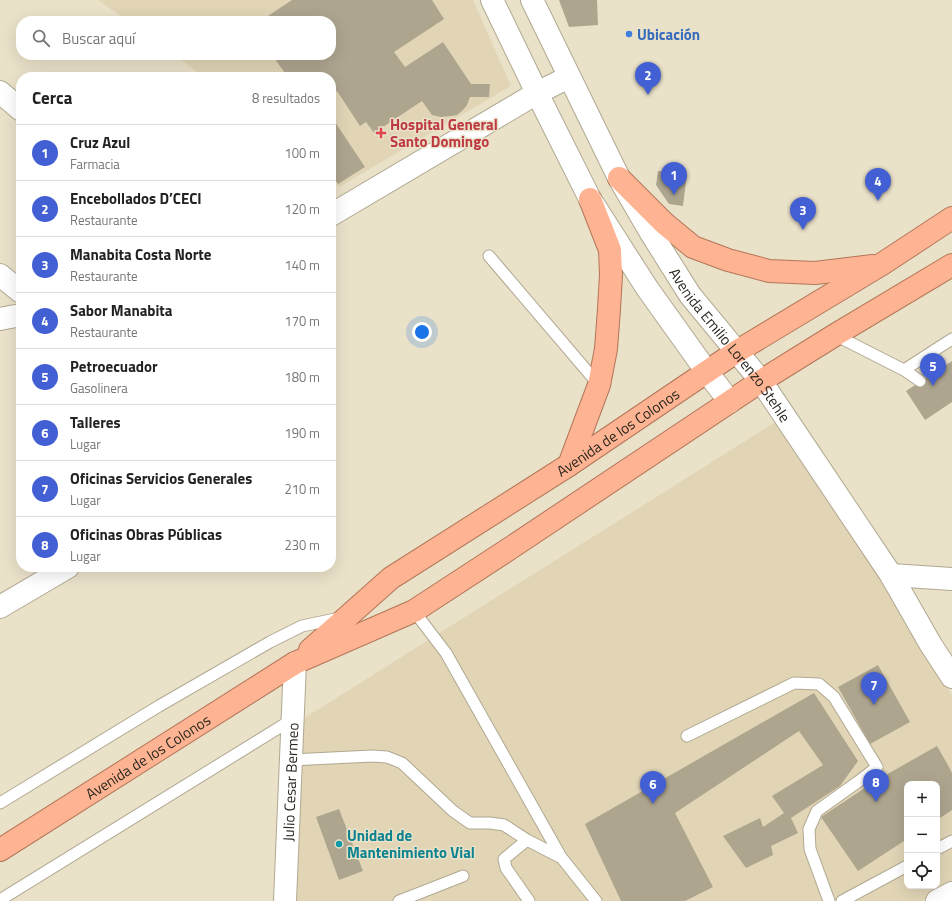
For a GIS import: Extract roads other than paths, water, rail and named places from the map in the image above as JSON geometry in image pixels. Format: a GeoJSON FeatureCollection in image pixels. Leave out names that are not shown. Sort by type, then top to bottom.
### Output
{"type":"FeatureCollection","features":[{"type":"Feature","properties":{"kind":"highway"},"geometry":{"type":"LineString","coordinates":[[619,178],[664,223],[693,247],[728,260],[769,271],[815,273],[882,264]]}},
{"type":"Feature","properties":{"kind":"highway"},"geometry":{"type":"LineString","coordinates":[[570,465],[599,385],[606,349],[610,302],[610,250],[590,199]]}},
{"type":"Feature","properties":{"kind":"highway","name":"Avenida de los Colonos"},"geometry":{"type":"LineString","coordinates":[[295,663],[391,578],[570,465],[736,352],[882,264],[952,218]]}},
{"type":"Feature","properties":{"kind":"highway","name":"Avenida de los Colonos"},"geometry":{"type":"LineString","coordinates":[[0,850],[295,663],[414,611],[761,382],[952,264]]}},
{"type":"Feature","properties":{"kind":"street"},"geometry":{"type":"LineString","coordinates":[[492,0],[536,93],[590,199],[647,288],[730,402]]}},
{"type":"Feature","properties":{"kind":"street","name":"Avenida Emilio Lorenzo Stehle"},"geometry":{"type":"LineString","coordinates":[[532,0],[619,178],[651,233],[690,295],[761,382],[891,575],[931,645],[952,677]]}},
{"type":"Feature","properties":{"kind":"street"},"geometry":{"type":"LineString","coordinates":[[336,212],[536,93],[570,77]]}},
{"type":"Feature","properties":{"kind":"street"},"geometry":{"type":"LineString","coordinates":[[0,92],[16,106]]}},
{"type":"Feature","properties":{"kind":"street"},"geometry":{"type":"LineString","coordinates":[[0,275],[16,288]]}},
{"type":"Feature","properties":{"kind":"street"},"geometry":{"type":"LineString","coordinates":[[0,320],[16,316]]}},
{"type":"Feature","properties":{"kind":"street"},"geometry":{"type":"LineString","coordinates":[[0,607],[60,572]]}},
{"type":"Feature","properties":{"kind":"street"},"geometry":{"type":"LineString","coordinates":[[891,575],[952,579]]}},
{"type":"Feature","properties":{"kind":"street","name":"Julio Cesar Bermeo"},"geometry":{"type":"LineString","coordinates":[[285,901],[295,663]]}},
{"type":"Feature","properties":{"kind":"street"},"geometry":{"type":"LineString","coordinates":[[937,901],[952,893]]}},
{"type":"Feature","properties":{"kind":"lane"},"geometry":{"type":"LineString","coordinates":[[488,256],[599,385]]}},
{"type":"Feature","properties":{"kind":"lane"},"geometry":{"type":"LineString","coordinates":[[835,335],[904,370],[920,382]]}},
{"type":"Feature","properties":{"kind":"lane"},"geometry":{"type":"LineString","coordinates":[[904,370],[952,339]]}},
{"type":"Feature","properties":{"kind":"lane"},"geometry":{"type":"LineString","coordinates":[[414,611],[446,653],[561,857],[596,901]]}},
{"type":"Feature","properties":{"kind":"lane"},"geometry":{"type":"LineString","coordinates":[[0,803],[159,706],[270,642],[302,626],[346,617]]}},
{"type":"Feature","properties":{"kind":"lane"},"geometry":{"type":"LineString","coordinates":[[687,736],[794,683],[819,684],[834,697],[877,767],[817,811],[809,829],[810,849],[829,901]]}},
{"type":"Feature","properties":{"kind":"lane"},"geometry":{"type":"LineString","coordinates":[[0,900],[293,719]]}},
{"type":"Feature","properties":{"kind":"lane"},"geometry":{"type":"LineString","coordinates":[[291,760],[372,756],[388,757],[402,763],[453,811],[470,824],[490,823],[504,825],[527,840],[561,857]]}},
{"type":"Feature","properties":{"kind":"lane"},"geometry":{"type":"LineString","coordinates":[[527,840],[504,859],[506,868],[529,901]]}},
{"type":"Feature","properties":{"kind":"lane"},"geometry":{"type":"LineString","coordinates":[[940,847],[952,841]]}},
{"type":"Feature","properties":{"kind":"lane"},"geometry":{"type":"LineString","coordinates":[[842,901],[904,868]]}},
{"type":"Feature","properties":{"kind":"lane"},"geometry":{"type":"LineString","coordinates":[[399,901],[463,876]]}},
{"type":"Feature","properties":{"kind":"place","name":"Ubicación"},"geometry":{"type":"Point","coordinates":[629,34]}},
{"type":"Feature","properties":{"kind":"place","name":"Encebollados D’CECI"},"geometry":{"type":"Point","coordinates":[648,95]}},
{"type":"Feature","properties":{"kind":"place","name":"Hospital General Santo Domingo"},"geometry":{"type":"Point","coordinates":[381,133]}},
{"type":"Feature","properties":{"kind":"place","name":"Cruz Azul"},"geometry":{"type":"Point","coordinates":[674,195]}},
{"type":"Feature","properties":{"kind":"place","name":"Sabor Manabita"},"geometry":{"type":"Point","coordinates":[878,201]}},
{"type":"Feature","properties":{"kind":"place","name":"Manabita Costa Norte"},"geometry":{"type":"Point","coordinates":[803,230]}},
{"type":"Feature","properties":{"kind":"place","name":"Petroecuador"},"geometry":{"type":"Point","coordinates":[933,386]}},
{"type":"Feature","properties":{"kind":"place","name":"Oficinas Servicios Generales"},"geometry":{"type":"Point","coordinates":[874,705]}},
{"type":"Feature","properties":{"kind":"place","name":"Oficinas Obras Públicas"},"geometry":{"type":"Point","coordinates":[876,802]}},
{"type":"Feature","properties":{"kind":"place","name":"Talleres"},"geometry":{"type":"Point","coordinates":[653,804]}},
{"type":"Feature","properties":{"kind":"place","name":"Unidad de Mantenimiento Vial"},"geometry":{"type":"Point","coordinates":[339,844]}}]}
